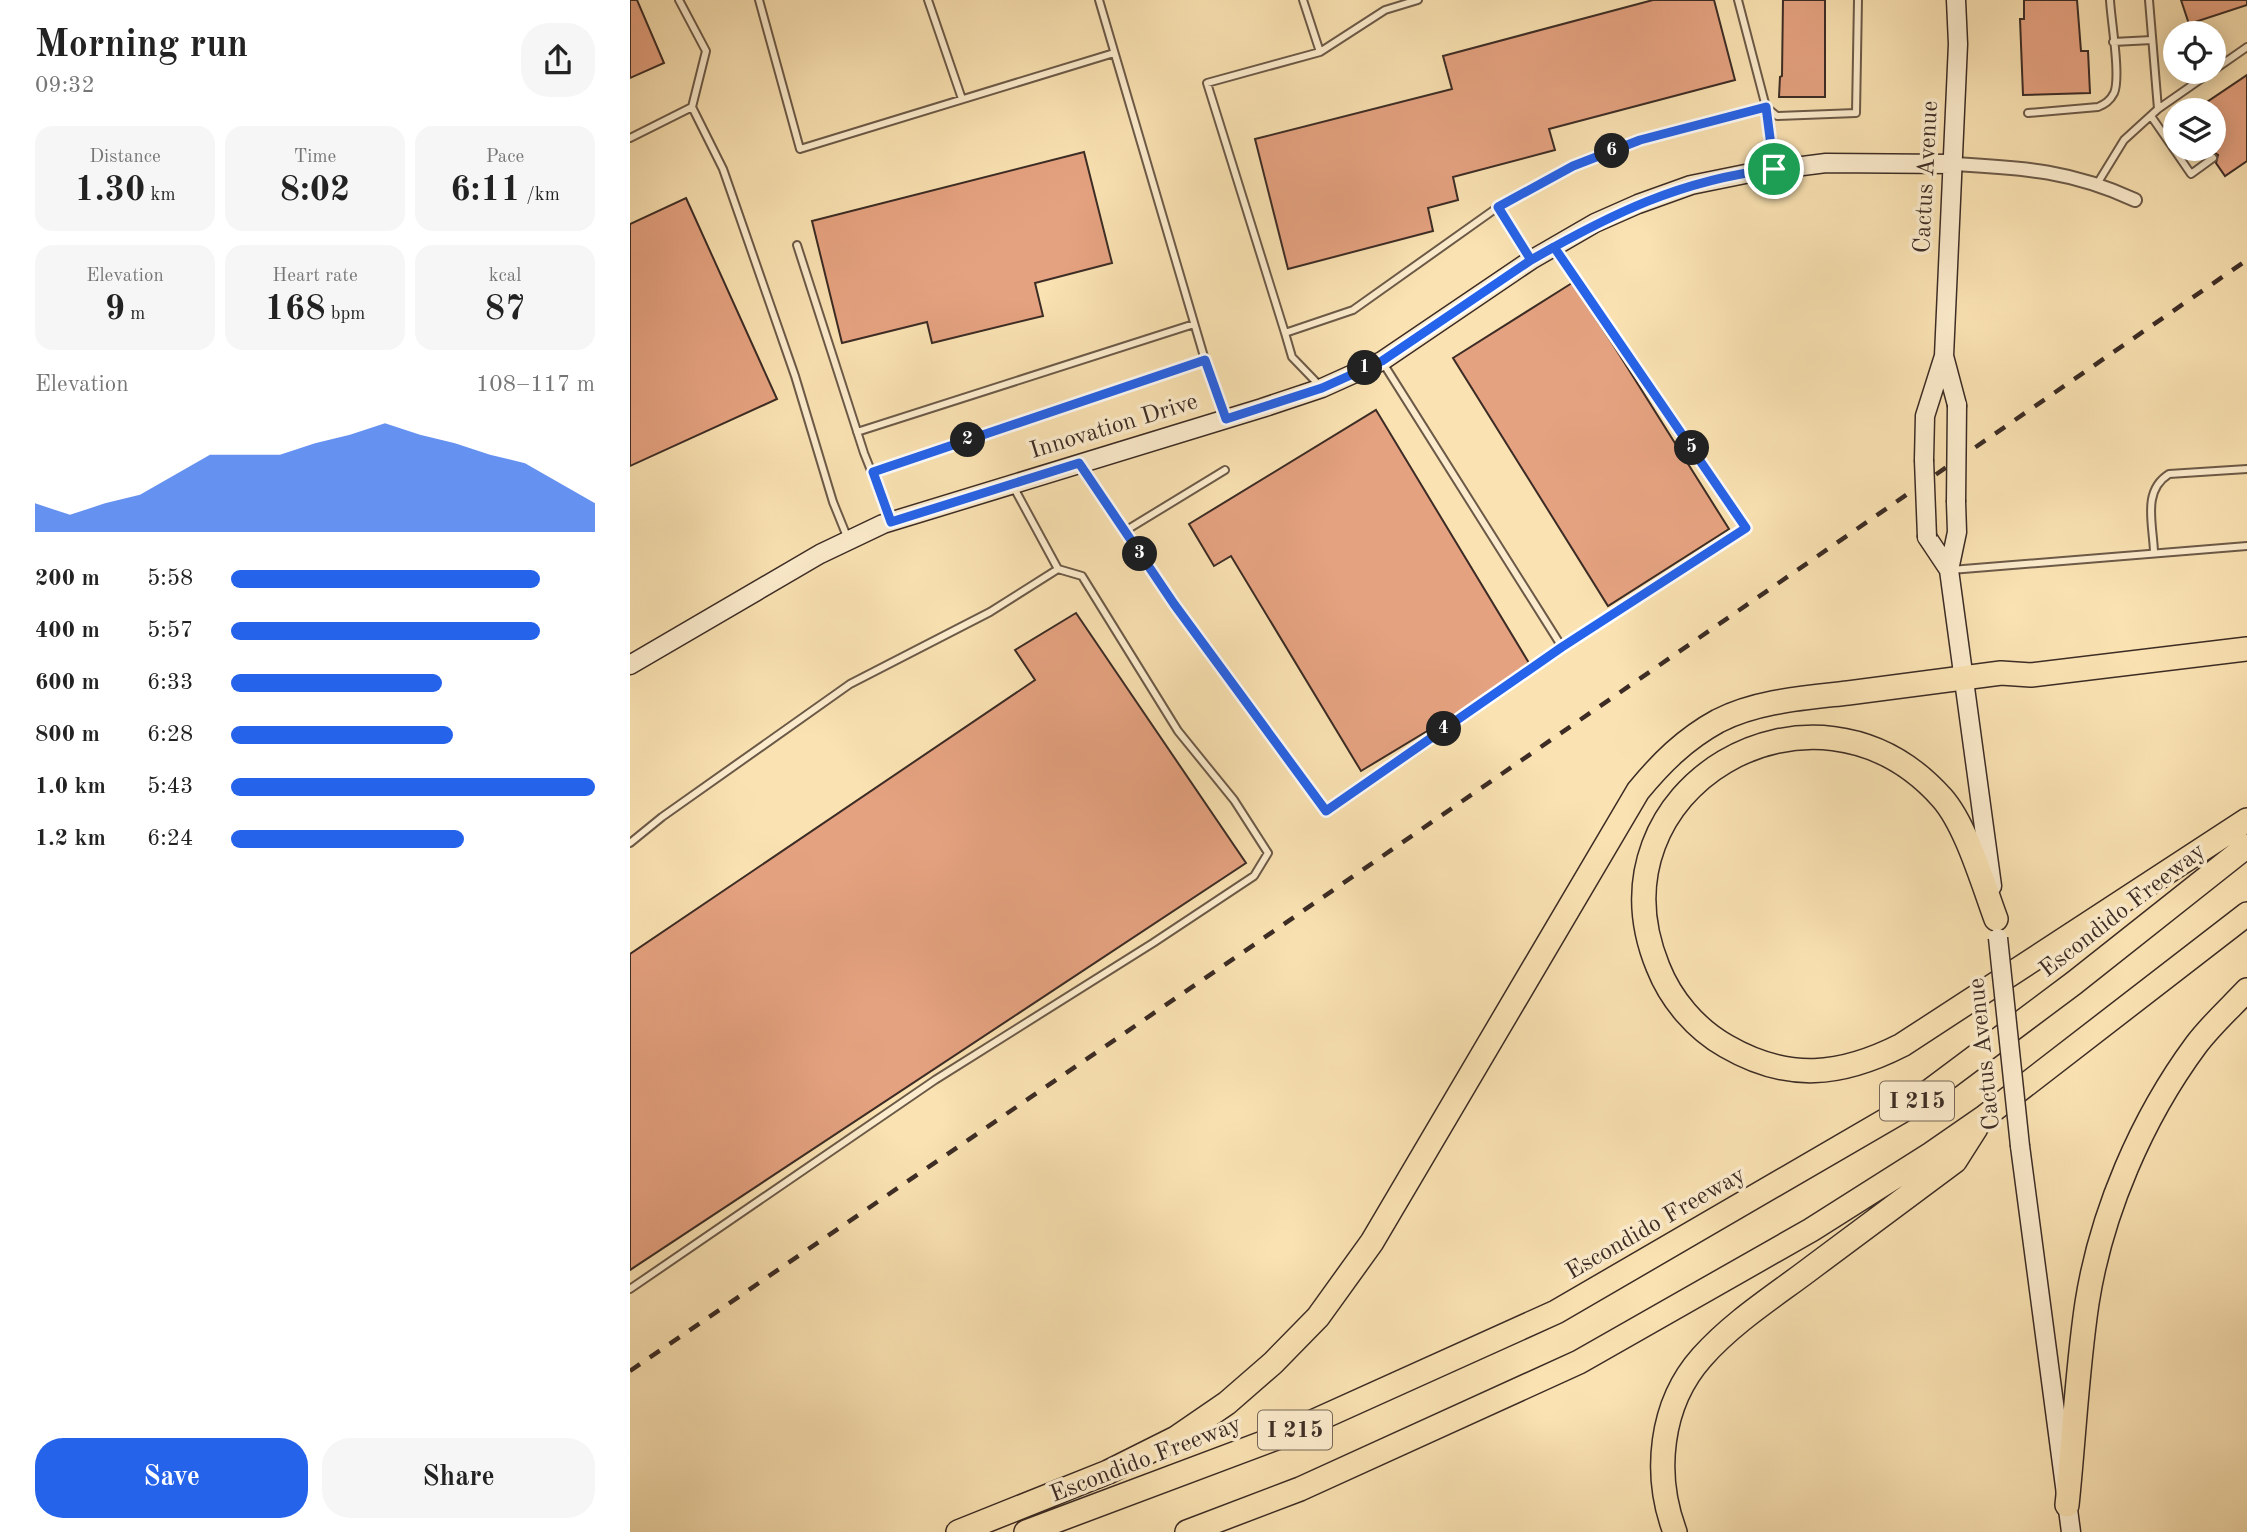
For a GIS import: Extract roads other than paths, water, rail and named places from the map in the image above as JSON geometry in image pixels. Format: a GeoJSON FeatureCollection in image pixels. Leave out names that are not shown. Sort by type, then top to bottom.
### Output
{"type":"FeatureCollection","features":[{"type":"Feature","properties":{"kind":"highway"},"geometry":{"type":"LineString","coordinates":[[958,1532],[1108,1472],[1176,1438],[1237,1395],[1318,1317],[1372,1242],[1638,791],[1664,759],[1688,740],[1719,721],[1753,707],[2001,673],[2031,675],[2247,649]]}},
{"type":"Feature","properties":{"kind":"highway"},"geometry":{"type":"LineString","coordinates":[[1997,929],[1969,847],[1944,799],[1911,769],[1893,757],[1865,745],[1803,736],[1758,746],[1731,757],[1707,772],[1687,791],[1671,813],[1650,860],[1645,894],[1647,929],[1652,953],[1663,980],[1675,999],[1704,1032],[1757,1061],[1798,1070],[1827,1071],[1866,1062],[1902,1045],[2247,820]]}},
{"type":"Feature","properties":{"kind":"highway","name":"Escondido Freeway"},"geometry":{"type":"LineString","coordinates":[[1026,1532],[1279,1437],[1556,1312],[1907,1108],[2074,983],[2247,846]]}},
{"type":"Feature","properties":{"kind":"highway","name":"I 215"},"geometry":{"type":"LineString","coordinates":[[1186,1532],[1300,1489],[1579,1362],[1811,1230],[1983,1118],[2247,914]]}},
{"type":"Feature","properties":{"kind":"highway"},"geometry":{"type":"LineString","coordinates":[[2067,1505],[2087,1303],[2105,1228],[2123,1176],[2150,1119],[2197,1044],[2247,990]]}},
{"type":"Feature","properties":{"kind":"highway"},"geometry":{"type":"LineString","coordinates":[[1675,1532],[1663,1485],[1664,1437],[1677,1396],[1701,1358],[1737,1324],[1955,1161],[1983,1118]]}},
{"type":"Feature","properties":{"kind":"main road","name":"Cactus Avenue"},"geometry":{"type":"LineString","coordinates":[[1949,570],[1927,537],[1924,477],[1926,416],[1944,356],[1958,44],[1956,0]]}},
{"type":"Feature","properties":{"kind":"main road","name":"Innovation Drive"},"geometry":{"type":"LineString","coordinates":[[630,665],[820,554],[891,522],[1322,388],[1382,361],[1531,260],[1595,223],[1677,190],[1728,177],[1826,163],[1952,164]]}},
{"type":"Feature","properties":{"kind":"main road","name":"Cactus Avenue"},"geometry":{"type":"LineString","coordinates":[[1944,356],[1957,405],[1957,532],[1949,570],[1997,929],[2020,1146],[2071,1532]]}},
{"type":"Feature","properties":{"kind":"street","name":"Innovation Drive"},"geometry":{"type":"LineString","coordinates":[[1952,164],[2043,171],[2081,178],[2135,200]]}},
{"type":"Feature","properties":{"kind":"lane"},"geometry":{"type":"LineString","coordinates":[[680,0],[706,51],[692,107],[723,169],[795,376],[832,502],[849,540]]}},
{"type":"Feature","properties":{"kind":"lane"},"geometry":{"type":"LineString","coordinates":[[759,0],[800,149],[1114,52]]}},
{"type":"Feature","properties":{"kind":"lane"},"geometry":{"type":"LineString","coordinates":[[928,0],[962,99]]}},
{"type":"Feature","properties":{"kind":"lane"},"geometry":{"type":"LineString","coordinates":[[1099,0],[1194,324],[1226,419]]}},
{"type":"Feature","properties":{"kind":"lane"},"geometry":{"type":"LineString","coordinates":[[1303,0],[1320,52]]}},
{"type":"Feature","properties":{"kind":"lane"},"geometry":{"type":"LineString","coordinates":[[1322,388],[1292,357],[1207,83],[1320,52],[1385,10],[1418,0]]}},
{"type":"Feature","properties":{"kind":"lane"},"geometry":{"type":"LineString","coordinates":[[1738,0],[1766,107],[1774,169]]}},
{"type":"Feature","properties":{"kind":"lane"},"geometry":{"type":"LineString","coordinates":[[1766,107],[1777,117],[1856,113],[1858,0]]}},
{"type":"Feature","properties":{"kind":"lane"},"geometry":{"type":"LineString","coordinates":[[2028,113],[2098,107],[2107,103],[2115,92],[2117,76],[2110,0]]}},
{"type":"Feature","properties":{"kind":"lane"},"geometry":{"type":"LineString","coordinates":[[2149,0],[2158,109]]}},
{"type":"Feature","properties":{"kind":"lane"},"geometry":{"type":"LineString","coordinates":[[2113,42],[2152,40]]}},
{"type":"Feature","properties":{"kind":"lane"},"geometry":{"type":"LineString","coordinates":[[2226,61],[2247,47]]}},
{"type":"Feature","properties":{"kind":"lane"},"geometry":{"type":"LineString","coordinates":[[2097,184],[2124,140],[2158,109],[2194,84]]}},
{"type":"Feature","properties":{"kind":"lane"},"geometry":{"type":"LineString","coordinates":[[630,138],[692,107]]}},
{"type":"Feature","properties":{"kind":"lane"},"geometry":{"type":"LineString","coordinates":[[1285,333],[1353,310],[1498,207],[1573,166],[1640,140],[1766,107]]}},
{"type":"Feature","properties":{"kind":"lane"},"geometry":{"type":"LineString","coordinates":[[2151,116],[2163,133]]}},
{"type":"Feature","properties":{"kind":"lane"},"geometry":{"type":"LineString","coordinates":[[2182,161],[2191,174],[2209,161]]}},
{"type":"Feature","properties":{"kind":"lane"},"geometry":{"type":"LineString","coordinates":[[1498,207],[1531,260]]}},
{"type":"Feature","properties":{"kind":"lane"},"geometry":{"type":"LineString","coordinates":[[797,244],[857,432],[891,522]]}},
{"type":"Feature","properties":{"kind":"lane"},"geometry":{"type":"LineString","coordinates":[[1079,463],[1174,604],[1326,811],[1562,647],[1746,528],[1554,247]]}},
{"type":"Feature","properties":{"kind":"lane"},"geometry":{"type":"LineString","coordinates":[[857,432],[1194,324]]}},
{"type":"Feature","properties":{"kind":"lane"},"geometry":{"type":"LineString","coordinates":[[873,472],[1205,360]]}},
{"type":"Feature","properties":{"kind":"lane"},"geometry":{"type":"LineString","coordinates":[[1382,361],[1562,647]]}},
{"type":"Feature","properties":{"kind":"lane"},"geometry":{"type":"LineString","coordinates":[[2154,552],[2151,493],[2159,481],[2169,474],[2247,469]]}},
{"type":"Feature","properties":{"kind":"lane"},"geometry":{"type":"LineString","coordinates":[[1125,531],[1225,470]]}},
{"type":"Feature","properties":{"kind":"lane"},"geometry":{"type":"LineString","coordinates":[[630,1289],[935,1080],[1254,876],[1268,853],[1234,800],[1178,731],[1082,576],[1058,569],[1013,484]]}},
{"type":"Feature","properties":{"kind":"lane"},"geometry":{"type":"LineString","coordinates":[[1949,570],[2247,545]]}},
{"type":"Feature","properties":{"kind":"lane"},"geometry":{"type":"LineString","coordinates":[[630,843],[662,817],[850,684],[990,612],[1058,569]]}},
{"type":"Feature","properties":{"kind":"railway"},"geometry":{"type":"LineString","coordinates":[[630,1371],[2247,260]]}}]}
